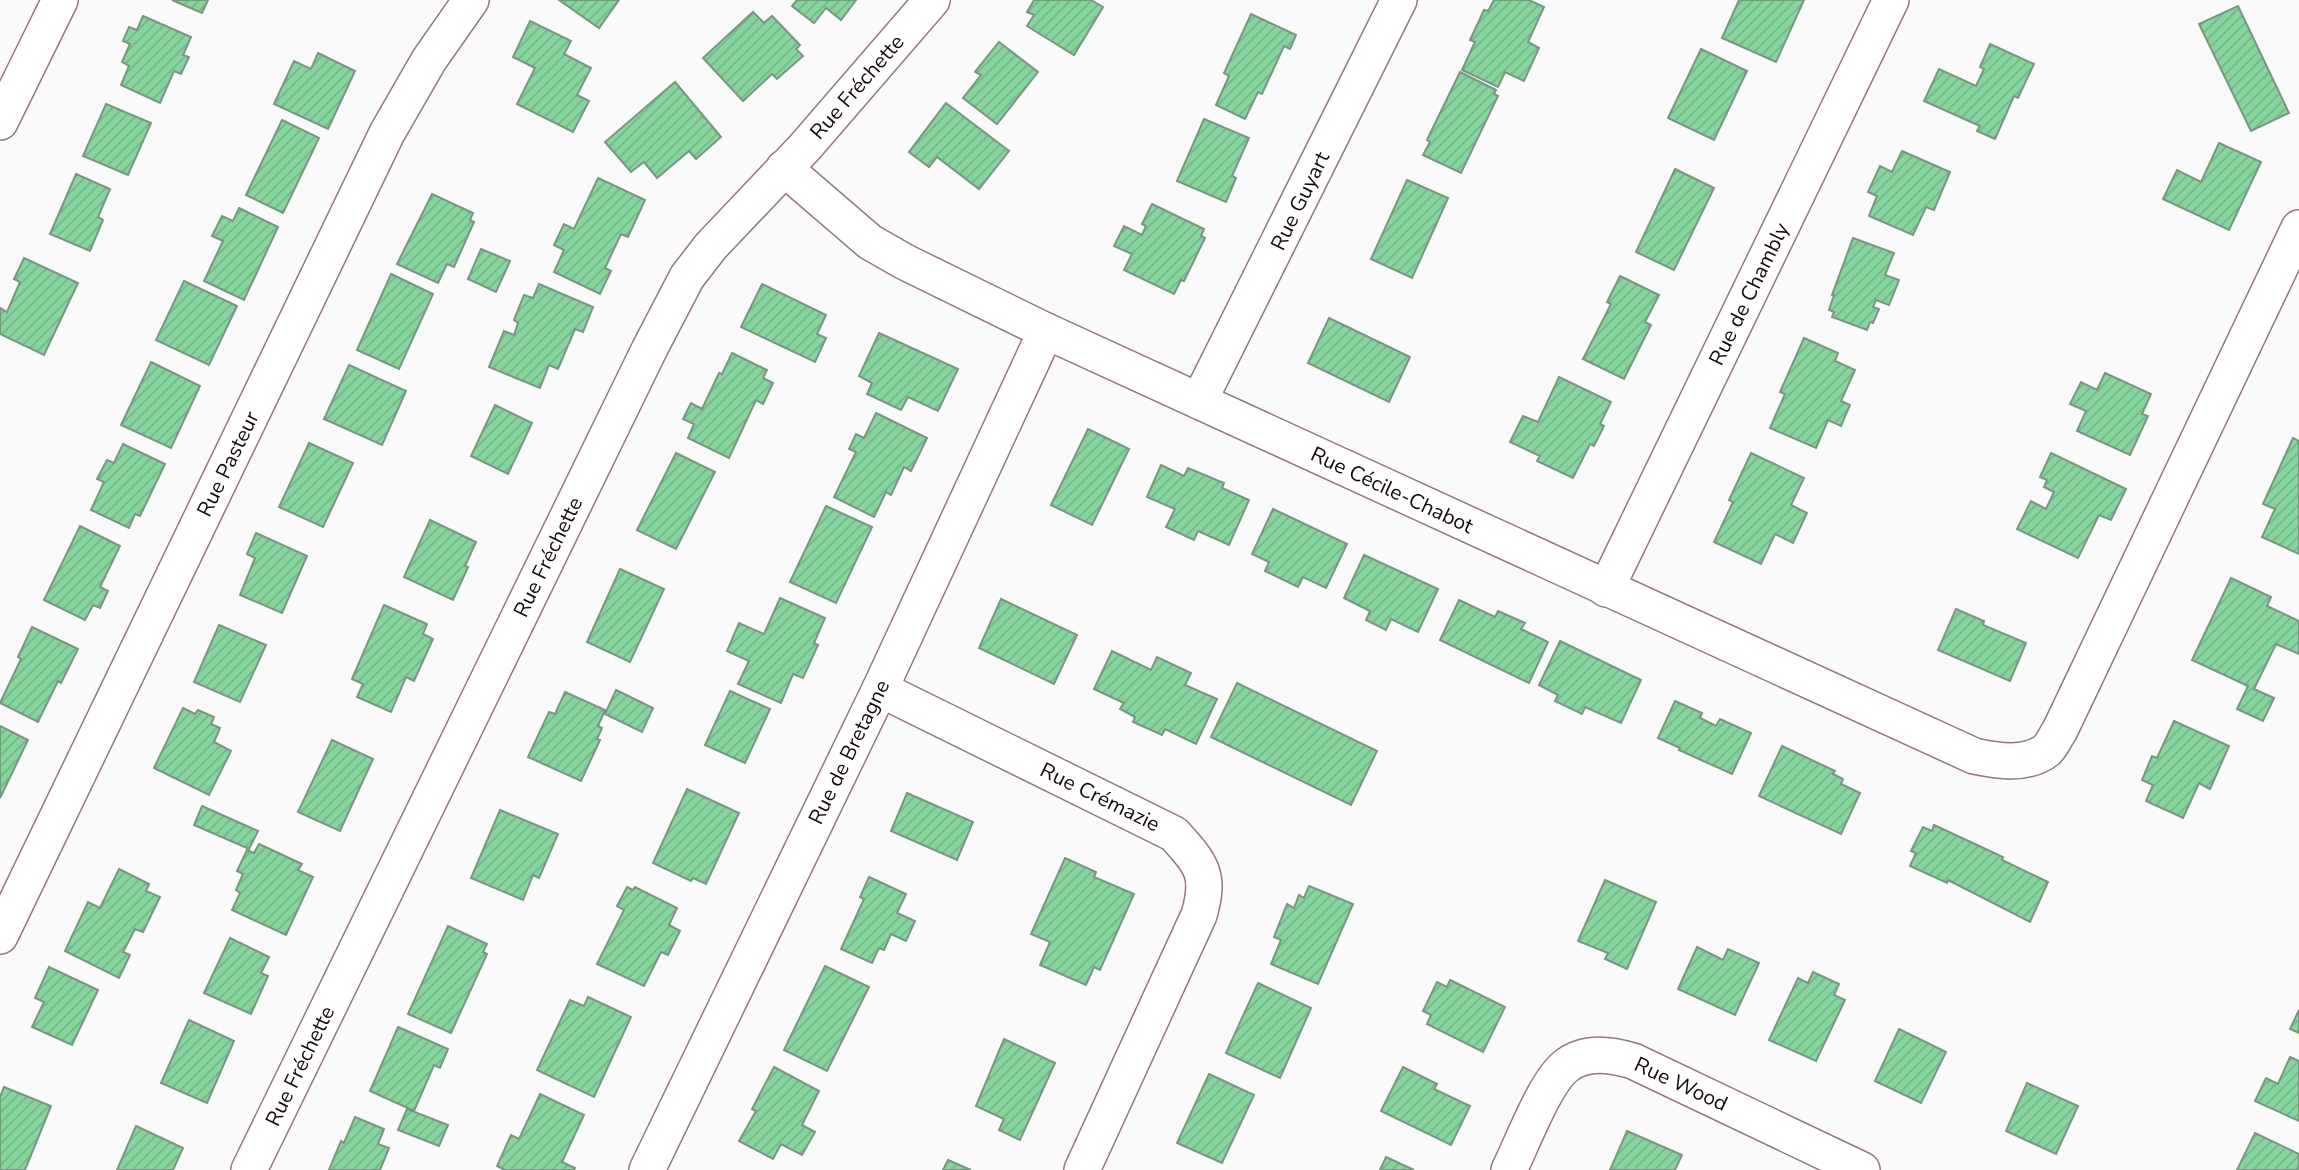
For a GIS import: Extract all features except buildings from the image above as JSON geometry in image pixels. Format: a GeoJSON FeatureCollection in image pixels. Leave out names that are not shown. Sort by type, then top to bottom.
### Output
{"type":"FeatureCollection","features":[{"type":"Feature","properties":{"kind":"street"},"geometry":{"type":"LineString","coordinates":[[0,122],[60,0]]}},
{"type":"Feature","properties":{"kind":"street","name":"Rue Pasteur"},"geometry":{"type":"LineString","coordinates":[[0,936],[387,133],[429,60],[471,0]]}},
{"type":"Feature","properties":{"kind":"street","name":"Rue Fréchette"},"geometry":{"type":"LineString","coordinates":[[250,1170],[687,277],[711,246],[805,147],[932,0]]}},
{"type":"Feature","properties":{"kind":"street","name":"Rue Guyart"},"geometry":{"type":"LineString","coordinates":[[1199,401],[1398,0]]}},
{"type":"Feature","properties":{"kind":"street","name":"Rue de Chambly"},"geometry":{"type":"LineString","coordinates":[[1606,589],[1891,0]]}},
{"type":"Feature","properties":{"kind":"street","name":"Rue Cécile-Chabot"},"geometry":{"type":"LineString","coordinates":[[784,168],[870,242],[905,262],[1046,331],[1606,589],[1974,756],[1994,761],[2025,760],[2048,749],[2060,730],[2299,228]]}},
{"type":"Feature","properties":{"kind":"street","name":"Rue de Bretagne"},"geometry":{"type":"LineString","coordinates":[[647,1170],[880,689],[1046,331]]}},
{"type":"Feature","properties":{"kind":"street","name":"Rue Crémazie"},"geometry":{"type":"LineString","coordinates":[[880,689],[1174,834],[1198,860],[1206,891],[1199,915],[1082,1170]]}},
{"type":"Feature","properties":{"kind":"street","name":"Rue Wood"},"geometry":{"type":"LineString","coordinates":[[1509,1170],[1551,1084],[1566,1065],[1587,1056],[1611,1055],[1633,1061],[1862,1170]]}}]}
